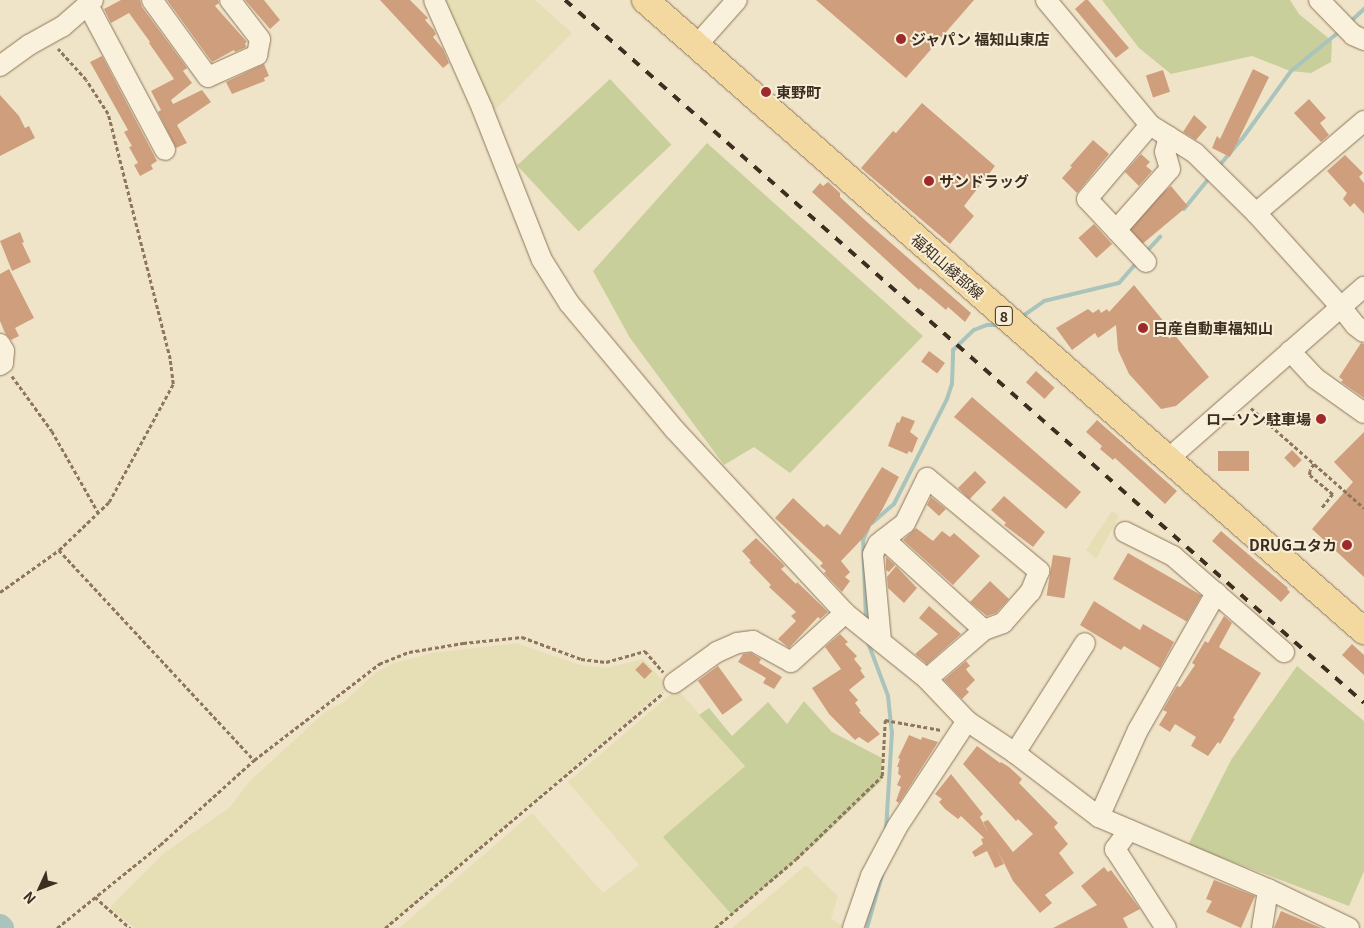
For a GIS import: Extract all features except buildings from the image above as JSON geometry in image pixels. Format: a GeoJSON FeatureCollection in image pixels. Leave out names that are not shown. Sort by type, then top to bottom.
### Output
{"type":"FeatureCollection","features":[{"type":"Feature","properties":{"kind":"main road","name":"福知山綾部線"},"geometry":{"type":"LineString","coordinates":[[645,0],[1364,631]]}},
{"type":"Feature","properties":{"kind":"street"},"geometry":{"type":"LineString","coordinates":[[152,0],[208,77],[258,55],[260,39],[230,0]]}},
{"type":"Feature","properties":{"kind":"street"},"geometry":{"type":"LineString","coordinates":[[434,0],[482,108],[542,260],[569,303],[675,430],[850,616],[927,679],[962,727],[1015,753],[1099,817],[1268,888],[1338,926]]}},
{"type":"Feature","properties":{"kind":"street"},"geometry":{"type":"LineString","coordinates":[[697,45],[737,0]]}},
{"type":"Feature","properties":{"kind":"street"},"geometry":{"type":"LineString","coordinates":[[1046,0],[1150,124],[1196,153],[1256,213],[1355,325],[1364,332]]}},
{"type":"Feature","properties":{"kind":"street"},"geometry":{"type":"LineString","coordinates":[[1319,0],[1352,34],[1364,40]]}},
{"type":"Feature","properties":{"kind":"street"},"geometry":{"type":"LineString","coordinates":[[0,66],[44,36],[62,27],[91,2],[165,150]]}},
{"type":"Feature","properties":{"kind":"street"},"geometry":{"type":"LineString","coordinates":[[1256,213],[1364,121]]}},
{"type":"Feature","properties":{"kind":"street"},"geometry":{"type":"LineString","coordinates":[[1146,262],[1087,199],[1150,124]]}},
{"type":"Feature","properties":{"kind":"street"},"geometry":{"type":"LineString","coordinates":[[1116,230],[1170,169],[1165,152],[1169,136]]}},
{"type":"Feature","properties":{"kind":"street"},"geometry":{"type":"LineString","coordinates":[[1168,459],[1364,286]]}},
{"type":"Feature","properties":{"kind":"street"},"geometry":{"type":"LineString","coordinates":[[1290,351],[1315,378],[1364,413]]}},
{"type":"Feature","properties":{"kind":"street"},"geometry":{"type":"LineString","coordinates":[[878,639],[873,554],[884,539],[905,522],[927,478],[1040,571],[1031,591],[1003,623],[984,630],[927,679]]}},
{"type":"Feature","properties":{"kind":"street"},"geometry":{"type":"LineString","coordinates":[[1124,532],[1173,556],[1284,652]]}},
{"type":"Feature","properties":{"kind":"street"},"geometry":{"type":"LineString","coordinates":[[884,539],[984,630]]}},
{"type":"Feature","properties":{"kind":"street"},"geometry":{"type":"LineString","coordinates":[[1099,817],[1138,730],[1216,593]]}},
{"type":"Feature","properties":{"kind":"street"},"geometry":{"type":"LineString","coordinates":[[674,684],[717,652],[737,643],[753,641],[791,662],[850,616]]}},
{"type":"Feature","properties":{"kind":"street"},"geometry":{"type":"LineString","coordinates":[[1015,753],[1085,643]]}},
{"type":"Feature","properties":{"kind":"street"},"geometry":{"type":"LineString","coordinates":[[853,928],[871,876],[897,827],[962,727]]}},
{"type":"Feature","properties":{"kind":"street"},"geometry":{"type":"LineString","coordinates":[[1129,830],[1116,849],[1166,928]]}},
{"type":"Feature","properties":{"kind":"street"},"geometry":{"type":"LineString","coordinates":[[1262,928],[1268,888]]}},
{"type":"Feature","properties":{"kind":"path"},"geometry":{"type":"LineString","coordinates":[[0,592],[59,550],[109,502],[173,384],[170,359],[108,114],[86,80],[44,36]]}},
{"type":"Feature","properties":{"kind":"path"},"geometry":{"type":"LineString","coordinates":[[1,357],[52,431],[98,512]]}},
{"type":"Feature","properties":{"kind":"path"},"geometry":{"type":"LineString","coordinates":[[1250,407],[1364,508]]}},
{"type":"Feature","properties":{"kind":"path"},"geometry":{"type":"LineString","coordinates":[[1314,464],[1310,475],[1333,494],[1322,508]]}},
{"type":"Feature","properties":{"kind":"path"},"geometry":{"type":"LineString","coordinates":[[59,550],[254,760]]}},
{"type":"Feature","properties":{"kind":"path"},"geometry":{"type":"LineString","coordinates":[[57,928],[160,845],[254,760],[379,664],[409,652],[463,643],[522,637],[581,658],[606,662],[645,652],[674,684],[385,928]]}},
{"type":"Feature","properties":{"kind":"path"},"geometry":{"type":"LineString","coordinates":[[715,928],[796,859],[882,776],[885,720],[962,727]]}},
{"type":"Feature","properties":{"kind":"path"},"geometry":{"type":"LineString","coordinates":[[95,897],[130,928]]}},
{"type":"Feature","properties":{"kind":"shaded area"},"geometry":{"type":"Polygon","coordinates":[[[445,0],[535,0],[572,33],[493,112],[445,0]]]}},
{"type":"Feature","properties":{"kind":"shaded area"},"geometry":{"type":"Polygon","coordinates":[[[1112,511],[1119,516],[1096,559],[1086,550],[1112,511]]]}},
{"type":"Feature","properties":{"kind":"shaded area"},"geometry":{"type":"Polygon","coordinates":[[[516,643],[580,665],[606,668],[643,659],[668,686],[386,928],[135,928],[111,909],[112,905],[164,853],[229,808],[250,781],[325,712],[344,702],[376,672],[394,663],[432,653],[516,643]]]}},
{"type":"Feature","properties":{"kind":"shaded area"},"geometry":{"type":"Polygon","coordinates":[[[677,689],[745,765],[664,837],[732,915],[717,928],[399,928],[532,813],[603,893],[639,865],[568,782],[677,689]]]}},
{"type":"Feature","properties":{"kind":"shaded area"},"geometry":{"type":"Polygon","coordinates":[[[806,865],[838,896],[831,919],[848,928],[732,928],[806,865]]]}},
{"type":"Feature","properties":{"kind":"green space"},"geometry":{"type":"Polygon","coordinates":[[[1102,0],[1290,0],[1299,14],[1332,41],[1331,62],[1311,73],[1290,71],[1252,56],[1171,74],[1139,48],[1102,0]]]}},
{"type":"Feature","properties":{"kind":"green space"},"geometry":{"type":"Polygon","coordinates":[[[610,79],[671,145],[578,231],[517,166],[610,79]]]}},
{"type":"Feature","properties":{"kind":"green space"},"geometry":{"type":"Polygon","coordinates":[[[707,143],[923,336],[790,473],[754,447],[724,465],[630,338],[593,271],[707,143]]]}},
{"type":"Feature","properties":{"kind":"green space"},"geometry":{"type":"Polygon","coordinates":[[[1297,666],[1364,721],[1364,871],[1349,906],[1188,845],[1231,760],[1297,666]]]}},
{"type":"Feature","properties":{"kind":"green space"},"geometry":{"type":"Polygon","coordinates":[[[804,701],[832,732],[882,758],[881,781],[813,846],[732,915],[663,837],[745,766],[699,715],[709,708],[732,736],[768,702],[787,724],[804,701]]]}},
{"type":"Feature","properties":{"kind":"waterway"},"geometry":{"type":"LineString","coordinates":[[1349,23],[1364,9]]}},
{"type":"Feature","properties":{"kind":"waterway"},"geometry":{"type":"LineString","coordinates":[[1219,166],[1242,139],[1291,71],[1340,31]]}},
{"type":"Feature","properties":{"kind":"waterway"},"geometry":{"type":"LineString","coordinates":[[1184,209],[1210,177]]}},
{"type":"Feature","properties":{"kind":"waterway"},"geometry":{"type":"LineString","coordinates":[[1146,252],[1160,237]]}},
{"type":"Feature","properties":{"kind":"waterway"},"geometry":{"type":"LineString","coordinates":[[1020,318],[1044,301],[1119,283],[1138,261]]}},
{"type":"Feature","properties":{"kind":"waterway"},"geometry":{"type":"LineString","coordinates":[[872,523],[894,504],[947,399],[952,384],[953,350],[974,330],[987,325],[998,325]]}},
{"type":"Feature","properties":{"kind":"waterway"},"geometry":{"type":"LineString","coordinates":[[866,620],[863,540],[868,529]]}},
{"type":"Feature","properties":{"kind":"waterway"},"geometry":{"type":"LineString","coordinates":[[867,640],[888,696],[892,732],[886,829]]}},
{"type":"Feature","properties":{"kind":"waterway"},"geometry":{"type":"LineString","coordinates":[[867,928],[884,868]]}},
{"type":"Feature","properties":{"kind":"railway"},"geometry":{"type":"LineString","coordinates":[[565,0],[1364,703]]}},
{"type":"Feature","properties":{"kind":"place","name":"ジャパン 福知山東店"},"geometry":{"type":"Point","coordinates":[901,39]}},
{"type":"Feature","properties":{"kind":"place","name":"東野町"},"geometry":{"type":"Point","coordinates":[766,92]}},
{"type":"Feature","properties":{"kind":"place","name":"サンドラッグ"},"geometry":{"type":"Point","coordinates":[929,181]}},
{"type":"Feature","properties":{"kind":"place","name":"日産自動車福知山"},"geometry":{"type":"Point","coordinates":[1143,328]}},
{"type":"Feature","properties":{"kind":"place","name":"ローソン駐車場"},"geometry":{"type":"Point","coordinates":[1321,419]}},
{"type":"Feature","properties":{"kind":"place","name":"DRUGユタカ"},"geometry":{"type":"Point","coordinates":[1347,545]}}]}
